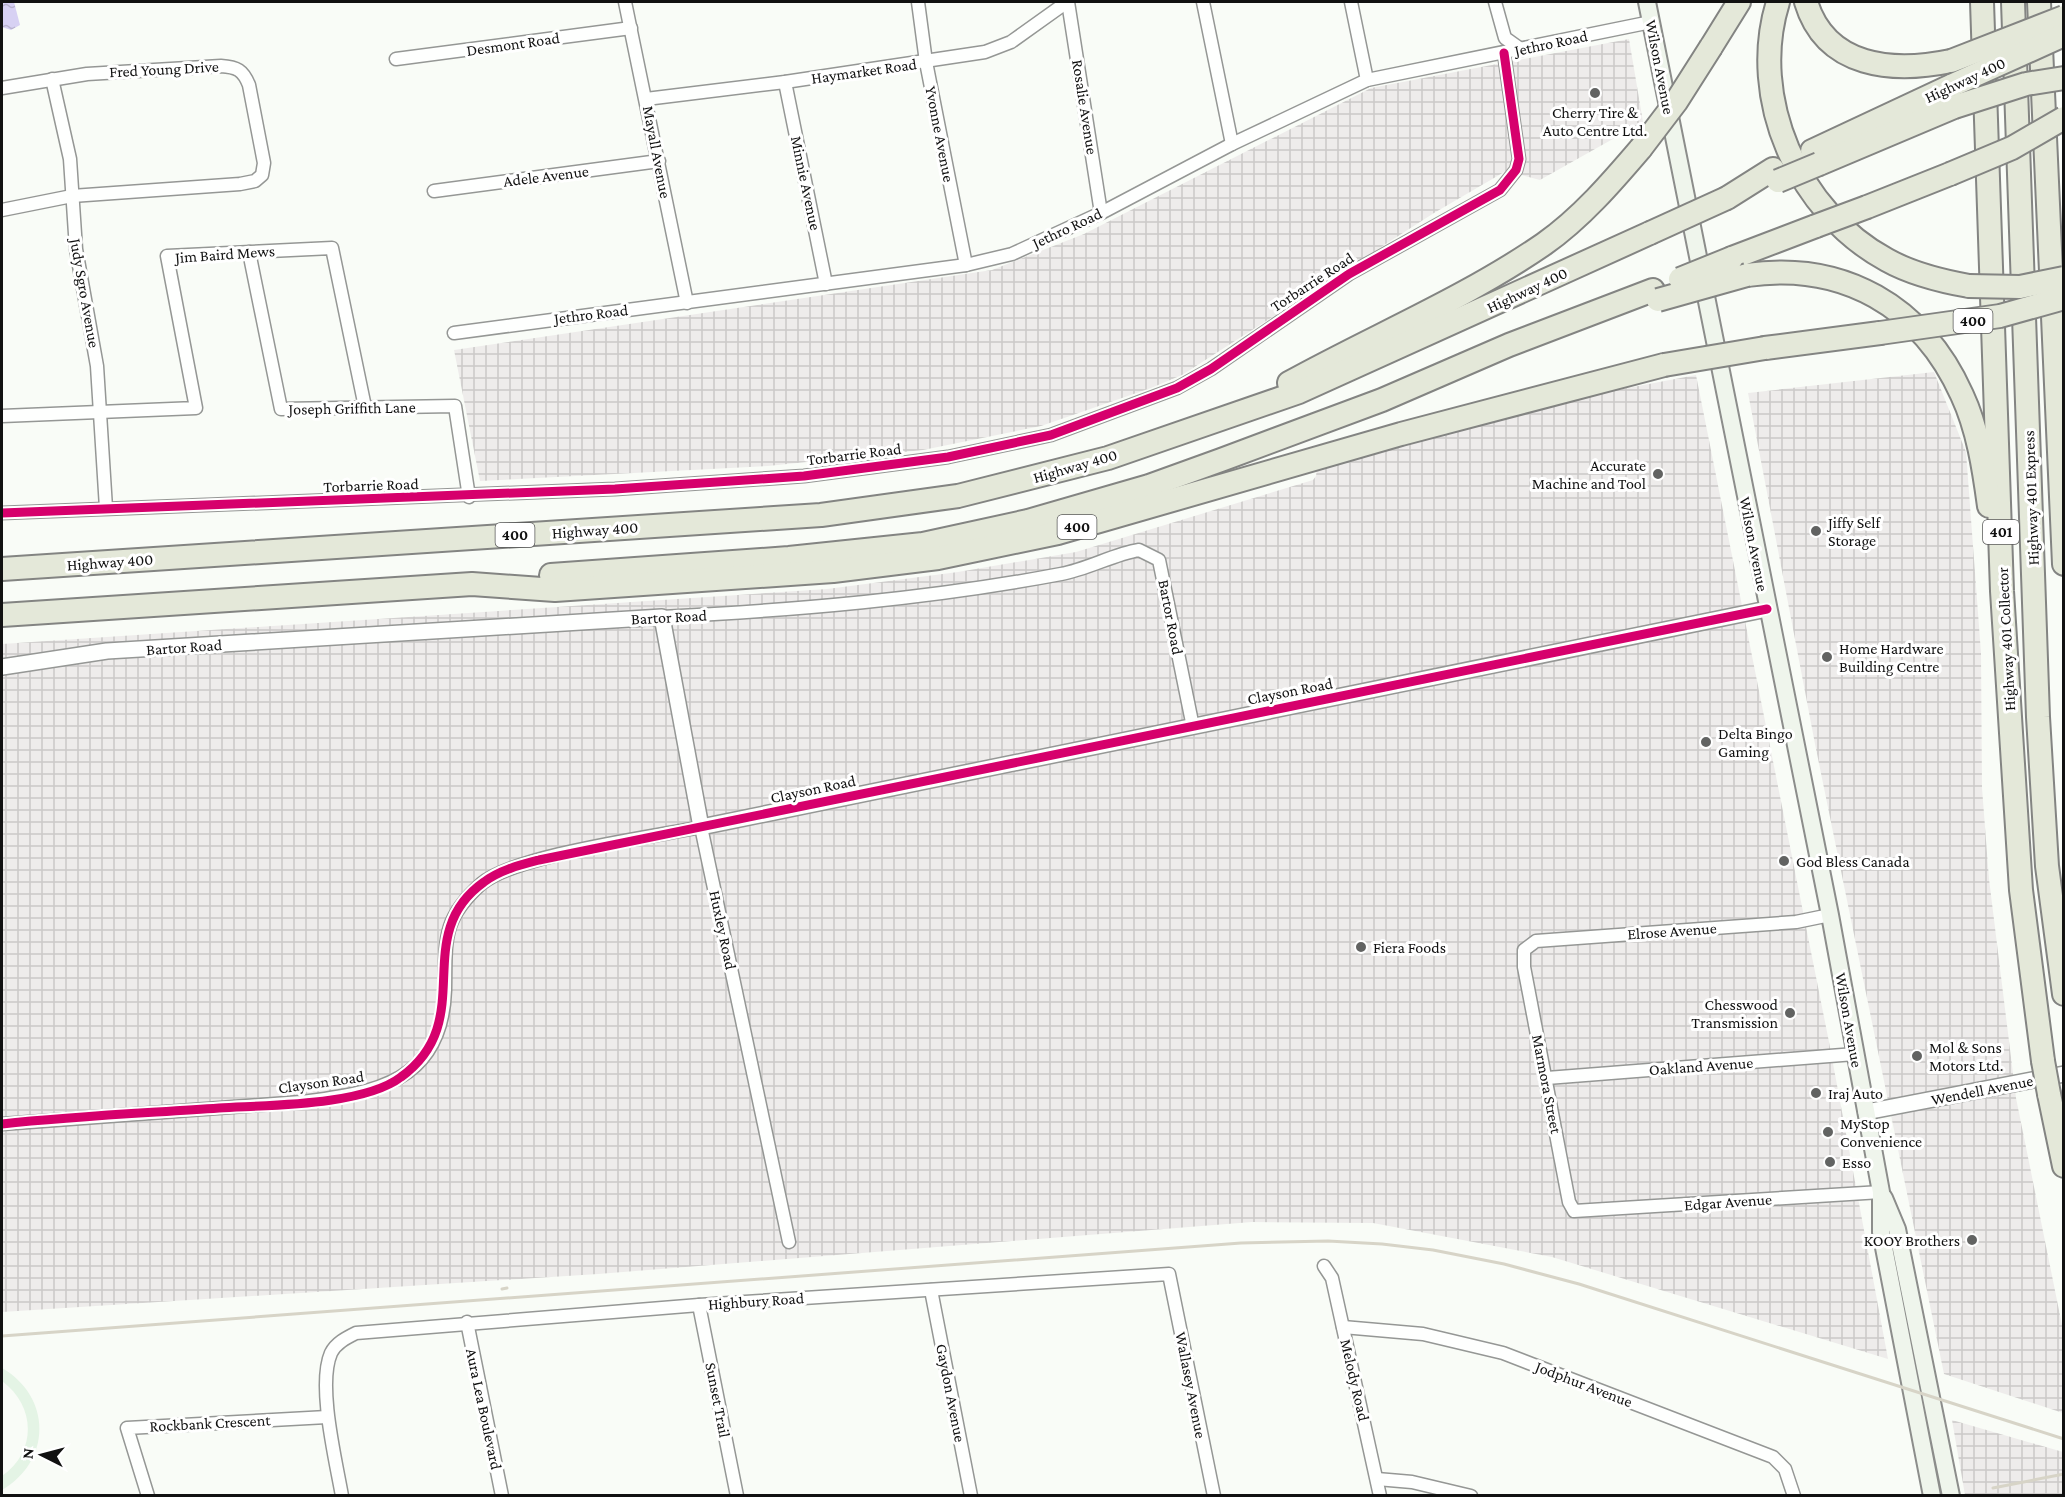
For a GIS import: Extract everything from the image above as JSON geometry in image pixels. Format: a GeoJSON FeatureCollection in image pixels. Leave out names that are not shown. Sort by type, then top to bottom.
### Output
{"type":"FeatureCollection","features":[{"type":"Feature","properties":{"kind":"highway"},"geometry":{"type":"LineString","coordinates":[[1230,416],[1323,364],[1474,287],[1546,243],[1601,194],[1641,148],[1711,47],[1739,2]]}},
{"type":"Feature","properties":{"kind":"highway"},"geometry":{"type":"LineString","coordinates":[[1778,2],[1771,42],[1773,100],[1785,145],[1813,194],[1850,234],[1885,260],[1933,279],[1969,286],[2020,287],[2064,278]]}},
{"type":"Feature","properties":{"kind":"highway"},"geometry":{"type":"LineString","coordinates":[[1806,2],[1813,20],[1824,36],[1840,50],[1870,63],[1898,68],[1951,61],[2064,17]]}},
{"type":"Feature","properties":{"kind":"highway"},"geometry":{"type":"LineString","coordinates":[[1965,2],[1980,65],[1987,113]]}},
{"type":"Feature","properties":{"kind":"highway","name":"Highway 401 Collector"},"geometry":{"type":"LineString","coordinates":[[1982,2],[2002,591],[2021,890],[2043,1060],[2064,1166]]}},
{"type":"Feature","properties":{"kind":"highway","name":"Highway 401 Express"},"geometry":{"type":"LineString","coordinates":[[2013,2],[2038,717],[2047,866],[2064,994]]}},
{"type":"Feature","properties":{"kind":"highway","name":"Highway 401 Express"},"geometry":{"type":"LineString","coordinates":[[2039,2],[2064,564]]}},
{"type":"Feature","properties":{"kind":"highway","name":"Highway 400"},"geometry":{"type":"LineString","coordinates":[[2,569],[821,515],[899,506],[1026,481],[1108,458],[1230,416],[1299,392],[1370,362],[1775,175],[1954,96],[2064,35]]}},
{"type":"Feature","properties":{"kind":"highway"},"geometry":{"type":"LineString","coordinates":[[1954,96],[2064,78]]}},
{"type":"Feature","properties":{"kind":"highway"},"geometry":{"type":"LineString","coordinates":[[472,584],[923,544],[1029,521],[1149,486],[1430,381],[1511,357],[1656,295],[1739,266],[1816,226],[2012,148],[2064,118]]}},
{"type":"Feature","properties":{"kind":"highway"},"geometry":{"type":"LineString","coordinates":[[1739,266],[1800,272],[1852,285],[1885,301],[1907,317],[1925,336],[1953,377],[1971,418],[1985,481],[2002,591]]}},
{"type":"Feature","properties":{"kind":"highway","name":"400"},"geometry":{"type":"LineString","coordinates":[[2,615],[472,584],[555,590],[833,572],[938,558],[1058,533],[1378,441],[1664,365],[1765,348],[2000,316],[2064,298]]}},
{"type":"Feature","properties":{"kind":"main road","name":"Wilson Avenue"},"geometry":{"type":"LineString","coordinates":[[1647,2],[1830,915],[1881,1192],[1881,1233],[1932,1496]]}},
{"type":"Feature","properties":{"kind":"main road","name":"Wilson Avenue"},"geometry":{"type":"LineString","coordinates":[[1881,1192],[1897,1229],[1951,1496]]}},
{"type":"Feature","properties":{"kind":"street","name":"Mayall Avenue"},"geometry":{"type":"LineString","coordinates":[[625,2],[687,303]]}},
{"type":"Feature","properties":{"kind":"street","name":"Yvonne Avenue"},"geometry":{"type":"LineString","coordinates":[[918,2],[926,62],[966,265]]}},
{"type":"Feature","properties":{"kind":"street","name":"Haymarket Road"},"geometry":{"type":"LineString","coordinates":[[646,99],[785,82],[985,52],[1011,42],[1068,2]]}},
{"type":"Feature","properties":{"kind":"street","name":"Rosalie Avenue"},"geometry":{"type":"LineString","coordinates":[[1068,2],[1101,213]]}},
{"type":"Feature","properties":{"kind":"street"},"geometry":{"type":"LineString","coordinates":[[1203,2],[1232,144]]}},
{"type":"Feature","properties":{"kind":"street"},"geometry":{"type":"LineString","coordinates":[[1351,2],[1367,80]]}},
{"type":"Feature","properties":{"kind":"street"},"geometry":{"type":"LineString","coordinates":[[1484,56],[1496,44],[1499,24],[1495,2]]}},
{"type":"Feature","properties":{"kind":"street","name":"Jethro Road"},"geometry":{"type":"LineString","coordinates":[[454,333],[529,321],[687,303],[966,265],[1012,254],[1101,213],[1232,144],[1367,80],[1651,22]]}},
{"type":"Feature","properties":{"kind":"street"},"geometry":{"type":"LineString","coordinates":[[1499,24],[1511,45],[1522,50]]}},
{"type":"Feature","properties":{"kind":"street","name":"Desmont Road"},"geometry":{"type":"LineString","coordinates":[[396,59],[631,28]]}},
{"type":"Feature","properties":{"kind":"street","name":"Torbarrie Road"},"geometry":{"type":"LineString","coordinates":[[2,513],[469,497],[804,476],[948,457],[1051,435],[1177,388],[1211,369],[1349,274],[1500,189],[1516,170],[1519,147],[1504,53]]}},
{"type":"Feature","properties":{"kind":"street","name":"Fred Young Drive"},"geometry":{"type":"LineString","coordinates":[[2,88],[52,79],[143,70],[221,66],[236,67],[244,73],[249,85],[264,163],[262,175],[255,181],[72,196]]}},
{"type":"Feature","properties":{"kind":"street","name":"Judy Sgro Avenue"},"geometry":{"type":"LineString","coordinates":[[52,79],[68,148],[76,249],[94,342],[106,508]]}},
{"type":"Feature","properties":{"kind":"street","name":"Minnie Avenue"},"geometry":{"type":"LineString","coordinates":[[785,82],[826,284]]}},
{"type":"Feature","properties":{"kind":"street","name":"Adele Avenue"},"geometry":{"type":"LineString","coordinates":[[434,190],[658,161]]}},
{"type":"Feature","properties":{"kind":"street"},"geometry":{"type":"LineString","coordinates":[[2,210],[72,196]]}},
{"type":"Feature","properties":{"kind":"street","name":"Jim Baird Mews"},"geometry":{"type":"LineString","coordinates":[[100,410],[196,408],[167,256],[332,248],[365,407]]}},
{"type":"Feature","properties":{"kind":"street","name":"Joseph Griffith Lane"},"geometry":{"type":"LineString","coordinates":[[249,252],[281,409],[455,406],[469,497]]}},
{"type":"Feature","properties":{"kind":"street"},"geometry":{"type":"LineString","coordinates":[[2,416],[100,410]]}},
{"type":"Feature","properties":{"kind":"street","name":"Bartor Road"},"geometry":{"type":"LineString","coordinates":[[2,667],[107,651],[835,606],[1068,573],[1139,550],[1159,560],[1193,727]]}},
{"type":"Feature","properties":{"kind":"street","name":"Clayson Road"},"geometry":{"type":"LineString","coordinates":[[2,1124],[301,1102],[350,1096],[383,1088],[410,1070],[433,1043],[443,1006],[445,940],[460,905],[484,882],[507,870],[538,860],[1767,609]]}},
{"type":"Feature","properties":{"kind":"street","name":"Huxley Road"},"geometry":{"type":"LineString","coordinates":[[662,617],[701,827],[789,1242]]}},
{"type":"Feature","properties":{"kind":"street","name":"Elrose Avenue"},"geometry":{"type":"LineString","coordinates":[[1523,957],[1529,945],[1536,941],[1796,922],[1830,915]]}},
{"type":"Feature","properties":{"kind":"street","name":"Marmora Street"},"geometry":{"type":"LineString","coordinates":[[1523,957],[1569,1202],[1574,1211]]}},
{"type":"Feature","properties":{"kind":"street","name":"Oakland Avenue"},"geometry":{"type":"LineString","coordinates":[[1547,1078],[1855,1054]]}},
{"type":"Feature","properties":{"kind":"street","name":"Wendell Avenue"},"geometry":{"type":"LineString","coordinates":[[1866,1113],[2064,1074]]}},
{"type":"Feature","properties":{"kind":"street","name":"Edgar Avenue"},"geometry":{"type":"LineString","coordinates":[[1574,1211],[1881,1192]]}},
{"type":"Feature","properties":{"kind":"street","name":"Melody Road"},"geometry":{"type":"LineString","coordinates":[[1324,1266],[1332,1278],[1380,1496]]}},
{"type":"Feature","properties":{"kind":"street","name":"Highbury Road"},"geometry":{"type":"LineString","coordinates":[[327,1417],[328,1363],[336,1346],[344,1339],[367,1331],[699,1305],[1169,1274]]}},
{"type":"Feature","properties":{"kind":"street","name":"Wallasey Avenue"},"geometry":{"type":"LineString","coordinates":[[1169,1274],[1214,1496]]}},
{"type":"Feature","properties":{"kind":"street","name":"Gaydon Avenue"},"geometry":{"type":"LineString","coordinates":[[931,1290],[971,1496]]}},
{"type":"Feature","properties":{"kind":"street","name":"Sunset Trail"},"geometry":{"type":"LineString","coordinates":[[699,1305],[737,1496]]}},
{"type":"Feature","properties":{"kind":"street","name":"Aura Lea Boulevard"},"geometry":{"type":"LineString","coordinates":[[466,1323],[502,1496]]}},
{"type":"Feature","properties":{"kind":"street","name":"Jodphur Avenue"},"geometry":{"type":"LineString","coordinates":[[1343,1327],[1423,1334],[1503,1353],[1773,1457],[1785,1469],[1794,1496]]}},
{"type":"Feature","properties":{"kind":"street"},"geometry":{"type":"LineString","coordinates":[[327,1417],[342,1496]]}},
{"type":"Feature","properties":{"kind":"street","name":"Rockbank Crescent"},"geometry":{"type":"LineString","coordinates":[[148,1496],[127,1428],[327,1417]]}},
{"type":"Feature","properties":{"kind":"street"},"geometry":{"type":"LineString","coordinates":[[1377,1479],[1402,1480],[1471,1496]]}},
{"type":"Feature","properties":{"kind":"shaded area"},"geometry":{"type":"Polygon","coordinates":[[[1629,39],[1643,122],[1540,180],[1506,171],[1434,213],[1182,375],[1151,388],[1041,426],[923,450],[768,466],[480,481],[454,350],[992,270],[1084,234],[1371,88],[1629,39]]]}},
{"type":"Feature","properties":{"kind":"shaded area"},"geometry":{"type":"Polygon","coordinates":[[[1934,372],[1966,452],[1981,653],[1982,788],[1989,879],[2016,1098],[2063,1330],[2063,1413],[1944,1374],[1815,744],[1748,393],[1934,372]]]}},
{"type":"Feature","properties":{"kind":"shaded area"},"geometry":{"type":"Polygon","coordinates":[[[1696,375],[1829,1042],[1888,1359],[1552,1257],[1373,1223],[1252,1222],[598,1274],[2,1312],[2,644],[827,589],[958,572],[1076,552],[1313,480],[1317,468],[1586,396],[1696,375]]]}},
{"type":"Feature","properties":{"kind":"shaded area"},"geometry":{"type":"Polygon","coordinates":[[[1952,1420],[2063,1452],[2063,1495],[1965,1495],[1952,1420]]]}},
{"type":"Feature","properties":{"kind":"green space"},"geometry":{"type":"Polygon","coordinates":[[[2,1368],[18,1380],[30,1395],[37,1412],[40,1429],[37,1446],[30,1463],[18,1478],[2,1490],[2,1476],[22,1455],[28,1429],[21,1403],[2,1381],[2,1368]]]}},
{"type":"Feature","properties":{"kind":"water"},"geometry":{"type":"Polygon","coordinates":[[[2,2],[14,2],[20,25],[11,30],[2,27],[2,2]]]}},
{"type":"Feature","properties":{"kind":"railway"},"geometry":{"type":"LineString","coordinates":[[2,1336],[1241,1243],[1328,1241],[1433,1250],[1504,1264],[1579,1284],[2064,1439]]}},
{"type":"Feature","properties":{"kind":"railway"},"geometry":{"type":"LineString","coordinates":[[502,1289],[507,1288]]}},
{"type":"Feature","properties":{"kind":"railway"},"geometry":{"type":"LineString","coordinates":[[1993,1488],[2064,1474]]}},
{"type":"Feature","properties":{"kind":"cycle path"},"geometry":{"type":"LineString","coordinates":[[2,513],[615,489],[804,476],[948,457],[1051,435],[1177,388],[1211,369],[1349,274],[1500,190],[1516,170],[1519,159],[1504,53]]}},
{"type":"Feature","properties":{"kind":"cycle path"},"geometry":{"type":"LineString","coordinates":[[2,1124],[288,1105],[339,1099],[384,1087],[401,1077],[424,1054],[437,1030],[442,1004],[445,952],[450,927],[462,904],[490,878],[525,864],[1767,609]]}},
{"type":"Feature","properties":{"kind":"place","name":"Cherry Tire & Auto Centre Ltd."},"geometry":{"type":"Point","coordinates":[1595,93]}},
{"type":"Feature","properties":{"kind":"place","name":"Accurate Machine and Tool"},"geometry":{"type":"Point","coordinates":[1658,474]}},
{"type":"Feature","properties":{"kind":"place","name":"Jiffy Self Storage"},"geometry":{"type":"Point","coordinates":[1816,531]}},
{"type":"Feature","properties":{"kind":"place","name":"Home Hardware Building Centre"},"geometry":{"type":"Point","coordinates":[1827,657]}},
{"type":"Feature","properties":{"kind":"place","name":"Delta Bingo Gaming"},"geometry":{"type":"Point","coordinates":[1706,742]}},
{"type":"Feature","properties":{"kind":"place","name":"God Bless Canada"},"geometry":{"type":"Point","coordinates":[1784,861]}},
{"type":"Feature","properties":{"kind":"place","name":"Fiera Foods"},"geometry":{"type":"Point","coordinates":[1361,947]}},
{"type":"Feature","properties":{"kind":"place","name":"Chesswood Transmission"},"geometry":{"type":"Point","coordinates":[1790,1013]}},
{"type":"Feature","properties":{"kind":"place","name":"Mol & Sons Motors Ltd."},"geometry":{"type":"Point","coordinates":[1917,1056]}},
{"type":"Feature","properties":{"kind":"place","name":"Iraj Auto"},"geometry":{"type":"Point","coordinates":[1816,1093]}},
{"type":"Feature","properties":{"kind":"place","name":"MyStop Convenience"},"geometry":{"type":"Point","coordinates":[1828,1132]}},
{"type":"Feature","properties":{"kind":"place","name":"Esso"},"geometry":{"type":"Point","coordinates":[1830,1162]}},
{"type":"Feature","properties":{"kind":"place","name":"KOOY Brothers"},"geometry":{"type":"Point","coordinates":[1972,1240]}}]}
